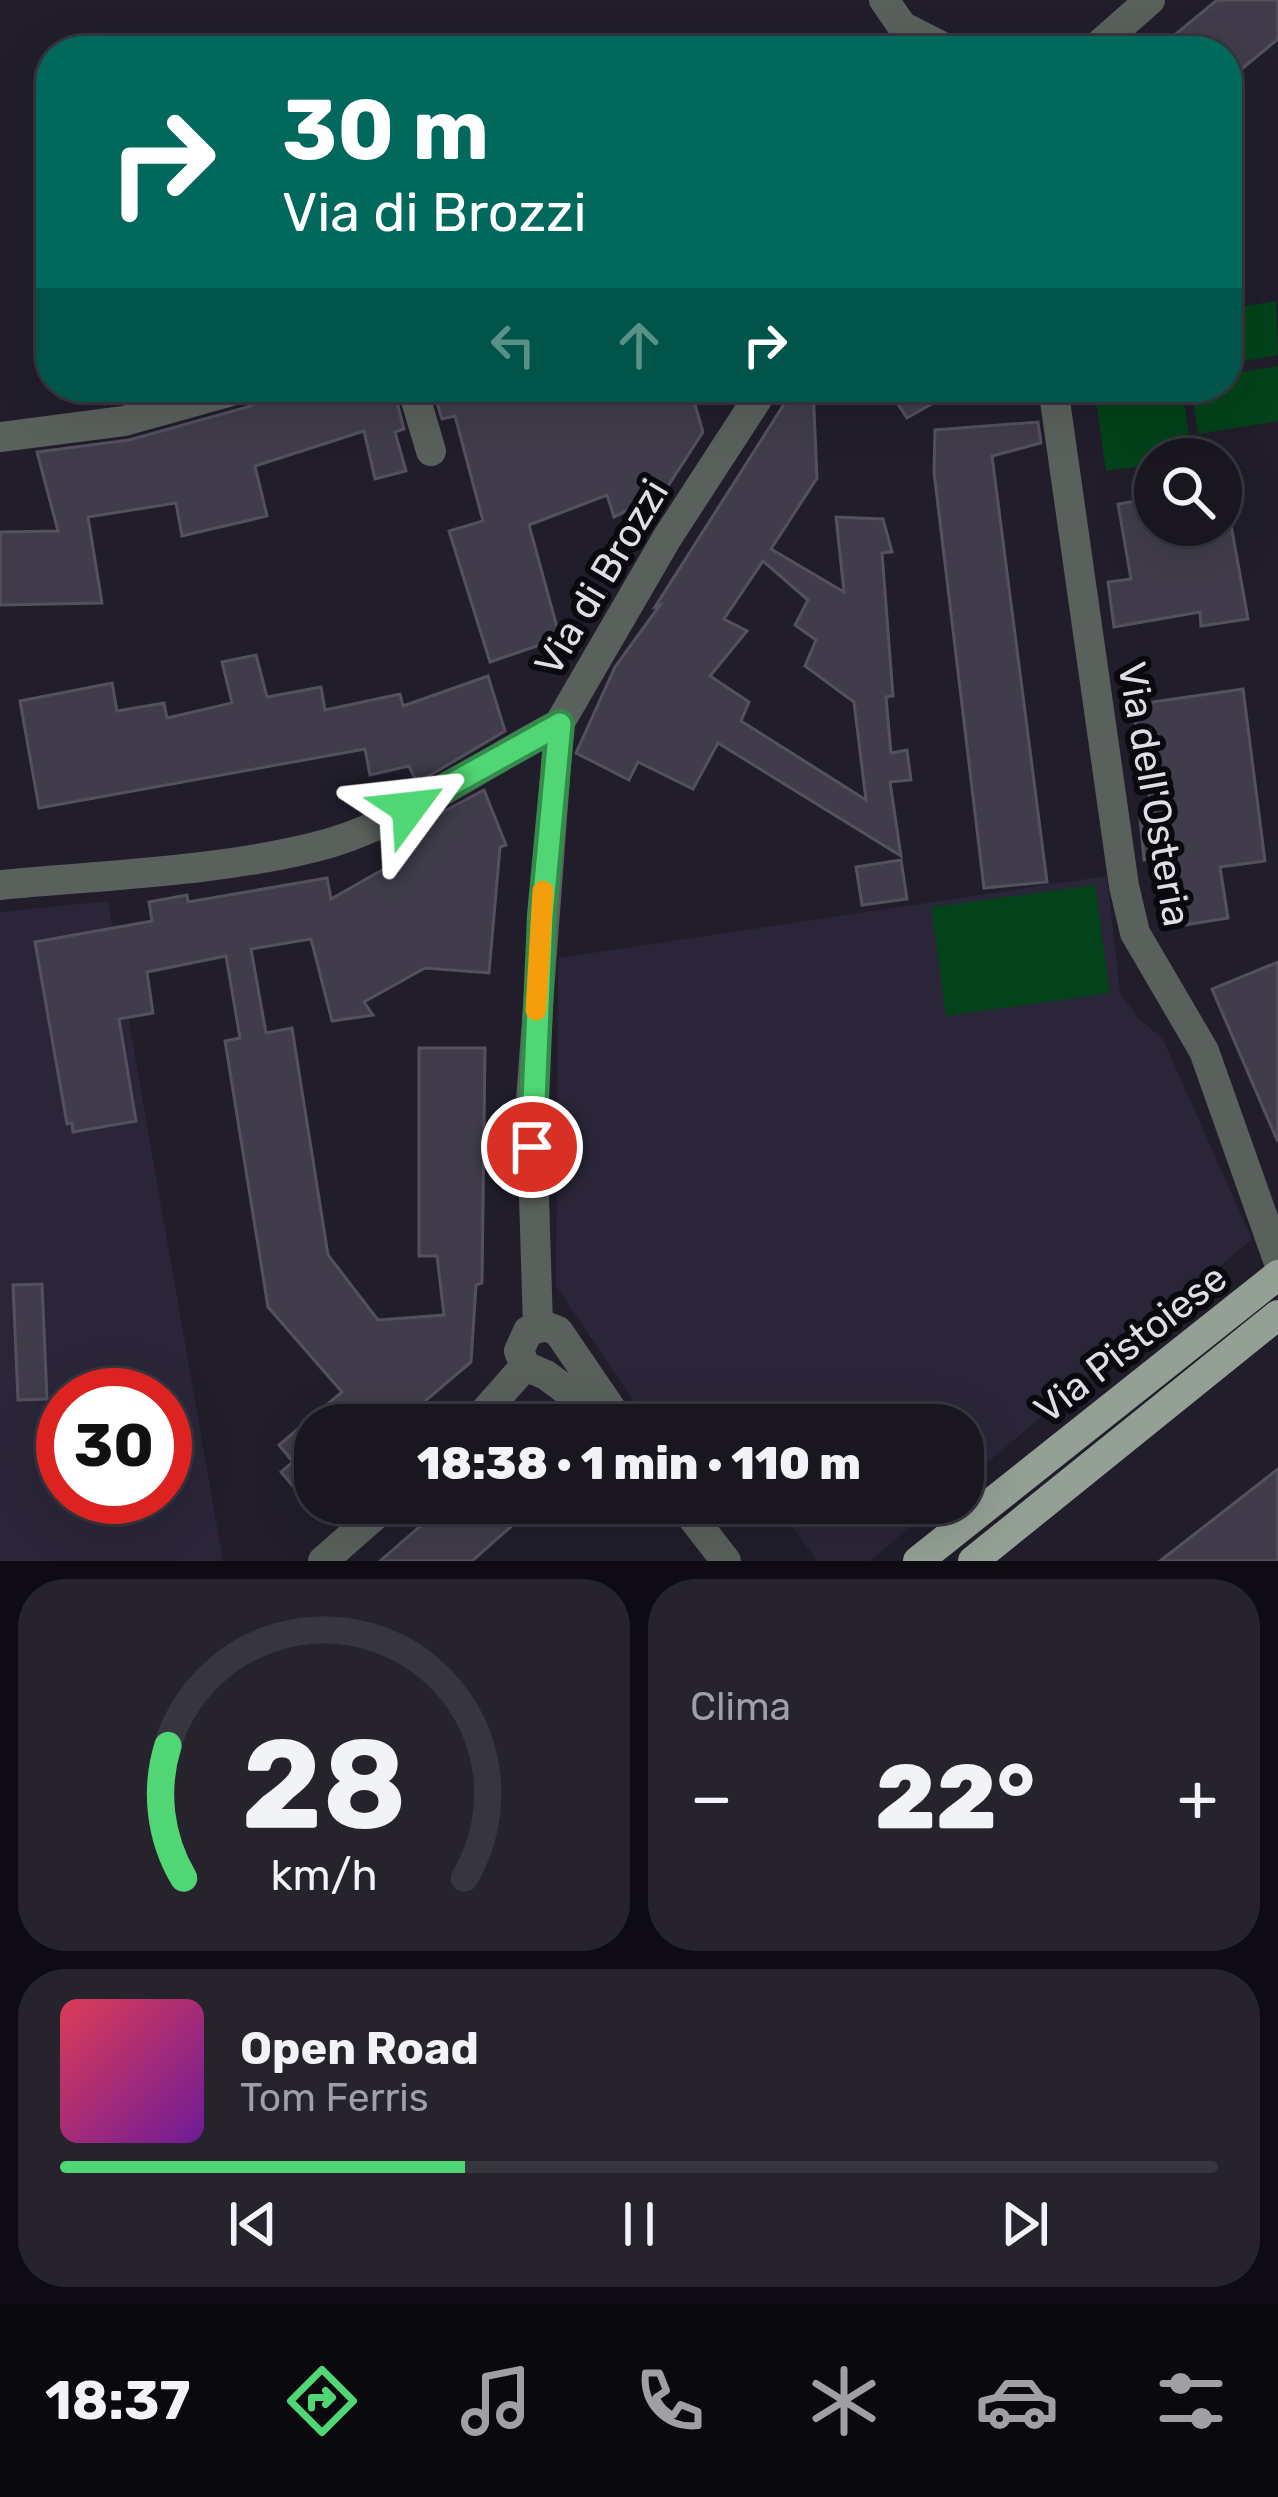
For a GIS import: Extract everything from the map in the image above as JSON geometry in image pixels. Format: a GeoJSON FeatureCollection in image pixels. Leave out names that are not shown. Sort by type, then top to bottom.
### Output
{"type":"FeatureCollection","features":[{"type":"Feature","properties":{"kind":"main road","name":"Via Pistoiese"},"geometry":{"type":"LineString","coordinates":[[918,1561],[1278,1276]]}},
{"type":"Feature","properties":{"kind":"main road","name":"Via Pistoiese"},"geometry":{"type":"LineString","coordinates":[[973,1561],[1004,1550],[1278,1315]]}},
{"type":"Feature","properties":{"kind":"street"},"geometry":{"type":"LineString","coordinates":[[884,0],[902,26],[922,36]]}},
{"type":"Feature","properties":{"kind":"street"},"geometry":{"type":"LineString","coordinates":[[1109,36],[1150,0]]}},
{"type":"Feature","properties":{"kind":"street"},"geometry":{"type":"LineString","coordinates":[[0,437],[124,421],[192,402]]}},
{"type":"Feature","properties":{"kind":"street"},"geometry":{"type":"LineString","coordinates":[[416,402],[431,452]]}},
{"type":"Feature","properties":{"kind":"street","name":"Via di Brozzi"},"geometry":{"type":"LineString","coordinates":[[535,1371],[521,1340],[538,1326],[531,1100],[560,724],[667,538],[755,402]]}},
{"type":"Feature","properties":{"kind":"street","name":"Via dell'Osteria"},"geometry":{"type":"LineString","coordinates":[[1055,402],[1135,932],[1204,1051],[1278,1260]]}},
{"type":"Feature","properties":{"kind":"street"},"geometry":{"type":"LineString","coordinates":[[0,885],[191,866],[328,843],[387,821],[560,724]]}},
{"type":"Feature","properties":{"kind":"street"},"geometry":{"type":"LineString","coordinates":[[538,1326],[558,1330],[603,1404]]}},
{"type":"Feature","properties":{"kind":"street","name":"Via di Brozzi"},"geometry":{"type":"LineString","coordinates":[[496,1404],[535,1371],[560,1369],[568,1349]]}},
{"type":"Feature","properties":{"kind":"street"},"geometry":{"type":"LineString","coordinates":[[535,1371],[585,1404]]}},
{"type":"Feature","properties":{"kind":"street"},"geometry":{"type":"LineString","coordinates":[[323,1561],[365,1524]]}},
{"type":"Feature","properties":{"kind":"street"},"geometry":{"type":"LineString","coordinates":[[697,1524],[726,1561]]}},
{"type":"Feature","properties":{"kind":"shaded area"},"geometry":{"type":"Polygon","coordinates":[[[1107,876],[1120,992],[1138,1018],[1163,1039],[1252,1239],[984,1465],[984,1404],[636,1404],[556,1286],[558,958],[1107,876]]]}},
{"type":"Feature","properties":{"kind":"shaded area"},"geometry":{"type":"Polygon","coordinates":[[[108,901],[189,1368],[36,1368],[36,1524],[192,1524],[192,1383],[223,1561],[0,1561],[0,912],[108,901]]]}},
{"type":"Feature","properties":{"kind":"shaded area"},"geometry":{"type":"Polygon","coordinates":[[[791,1524],[914,1524],[870,1561],[817,1561],[791,1524]]]}},
{"type":"Feature","properties":{"kind":"green space"},"geometry":{"type":"Polygon","coordinates":[[[1276,301],[1278,355],[1242,361],[1242,307],[1276,301]]]}},
{"type":"Feature","properties":{"kind":"green space"},"geometry":{"type":"Polygon","coordinates":[[[1278,366],[1278,421],[1198,434],[1193,402],[1242,402],[1242,372],[1278,366]]]}},
{"type":"Feature","properties":{"kind":"green space"},"geometry":{"type":"Polygon","coordinates":[[[1096,402],[1184,402],[1189,438],[1134,438],[1134,467],[1106,471],[1096,402]]]}},
{"type":"Feature","properties":{"kind":"green space"},"geometry":{"type":"Polygon","coordinates":[[[1095,885],[1110,993],[946,1016],[931,907],[1095,885]]]}},
{"type":"Feature","properties":{"kind":"building"},"geometry":{"type":"Polygon","coordinates":[[[1217,0],[1278,0],[1278,39],[1242,69],[1242,36],[1177,33],[1217,0]]]}},
{"type":"Feature","properties":{"kind":"building"},"geometry":{"type":"Polygon","coordinates":[[[255,402],[397,402],[404,429],[395,432],[406,471],[375,479],[364,431],[255,466],[267,516],[182,536],[176,503],[88,517],[102,603],[0,605],[0,532],[58,531],[37,452],[129,440],[255,402]]]}},
{"type":"Feature","properties":{"kind":"building"},"geometry":{"type":"Polygon","coordinates":[[[437,402],[694,402],[703,432],[664,492],[614,517],[607,495],[529,525],[560,638],[490,662],[449,531],[483,521],[455,416],[442,419],[437,402]]]}},
{"type":"Feature","properties":{"kind":"building"},"geometry":{"type":"Polygon","coordinates":[[[785,402],[814,402],[817,478],[771,549],[844,592],[836,517],[883,519],[892,552],[882,553],[893,696],[886,697],[891,753],[907,750],[911,780],[890,782],[901,856],[718,743],[693,789],[638,762],[629,780],[576,753],[615,667],[660,605],[655,607],[785,402]],[[763,561],[724,619],[747,631],[710,676],[749,702],[741,721],[866,800],[854,702],[805,666],[816,640],[795,625],[808,600],[763,561]]]}},
{"type":"Feature","properties":{"kind":"building"},"geometry":{"type":"Polygon","coordinates":[[[897,402],[935,402],[907,418],[897,402]]]}},
{"type":"Feature","properties":{"kind":"building"},"geometry":{"type":"Polygon","coordinates":[[[1038,422],[1041,443],[992,456],[1047,882],[984,888],[934,472],[935,430],[1038,422]]]}},
{"type":"Feature","properties":{"kind":"building"},"geometry":{"type":"Polygon","coordinates":[[[1134,501],[1134,546],[1235,546],[1248,619],[1201,626],[1200,612],[1114,627],[1108,582],[1131,579],[1118,504],[1134,501]]]}},
{"type":"Feature","properties":{"kind":"building"},"geometry":{"type":"Polygon","coordinates":[[[256,655],[267,697],[321,687],[325,710],[400,694],[403,706],[488,676],[505,731],[417,783],[409,766],[370,775],[365,749],[39,808],[20,701],[112,683],[117,711],[164,703],[167,718],[232,703],[222,662],[256,655]]]}},
{"type":"Feature","properties":{"kind":"building"},"geometry":{"type":"Polygon","coordinates":[[[1243,689],[1265,861],[1220,867],[1228,918],[1166,928],[1155,858],[1144,860],[1140,818],[1153,815],[1132,705],[1243,689]]]}},
{"type":"Feature","properties":{"kind":"building"},"geometry":{"type":"Polygon","coordinates":[[[484,790],[506,845],[500,847],[489,973],[425,968],[364,1002],[373,1015],[332,1021],[311,939],[251,949],[266,1033],[292,1028],[328,1255],[378,1320],[444,1315],[437,1256],[419,1256],[419,1048],[485,1048],[482,1283],[476,1285],[471,1362],[422,1404],[328,1404],[342,1392],[268,1307],[225,1041],[240,1038],[226,956],[147,972],[153,1013],[119,1019],[136,1121],[73,1132],[72,1123],[67,1124],[35,942],[152,921],[149,902],[187,895],[188,902],[327,878],[331,899],[398,861],[388,841],[484,790]]]}},
{"type":"Feature","properties":{"kind":"building"},"geometry":{"type":"Polygon","coordinates":[[[901,860],[907,899],[862,905],[856,867],[901,860]]]}},
{"type":"Feature","properties":{"kind":"building"},"geometry":{"type":"Polygon","coordinates":[[[1278,962],[1278,1139],[1277,1140],[1212,989],[1278,962]]]}},
{"type":"Feature","properties":{"kind":"building"},"geometry":{"type":"Polygon","coordinates":[[[42,1284],[46,1368],[36,1368],[36,1399],[18,1400],[13,1285],[42,1284]]]}},
{"type":"Feature","properties":{"kind":"building"},"geometry":{"type":"Polygon","coordinates":[[[294,1432],[294,1487],[281,1472],[293,1462],[279,1445],[294,1432]]]}},
{"type":"Feature","properties":{"kind":"building"},"geometry":{"type":"Polygon","coordinates":[[[1278,1469],[1278,1561],[1160,1561],[1278,1469]]]}},
{"type":"Feature","properties":{"kind":"building"},"geometry":{"type":"Polygon","coordinates":[[[423,1524],[514,1524],[472,1561],[380,1561],[423,1524]]]}},
{"type":"Feature","properties":{"kind":"slow traffic"},"geometry":{"type":"LineString","coordinates":[[536,1010],[543,891]]}},
{"type":"Feature","properties":{"kind":"route"},"geometry":{"type":"LineString","coordinates":[[409,808],[560,724],[542,915],[532,1147]]}}]}
